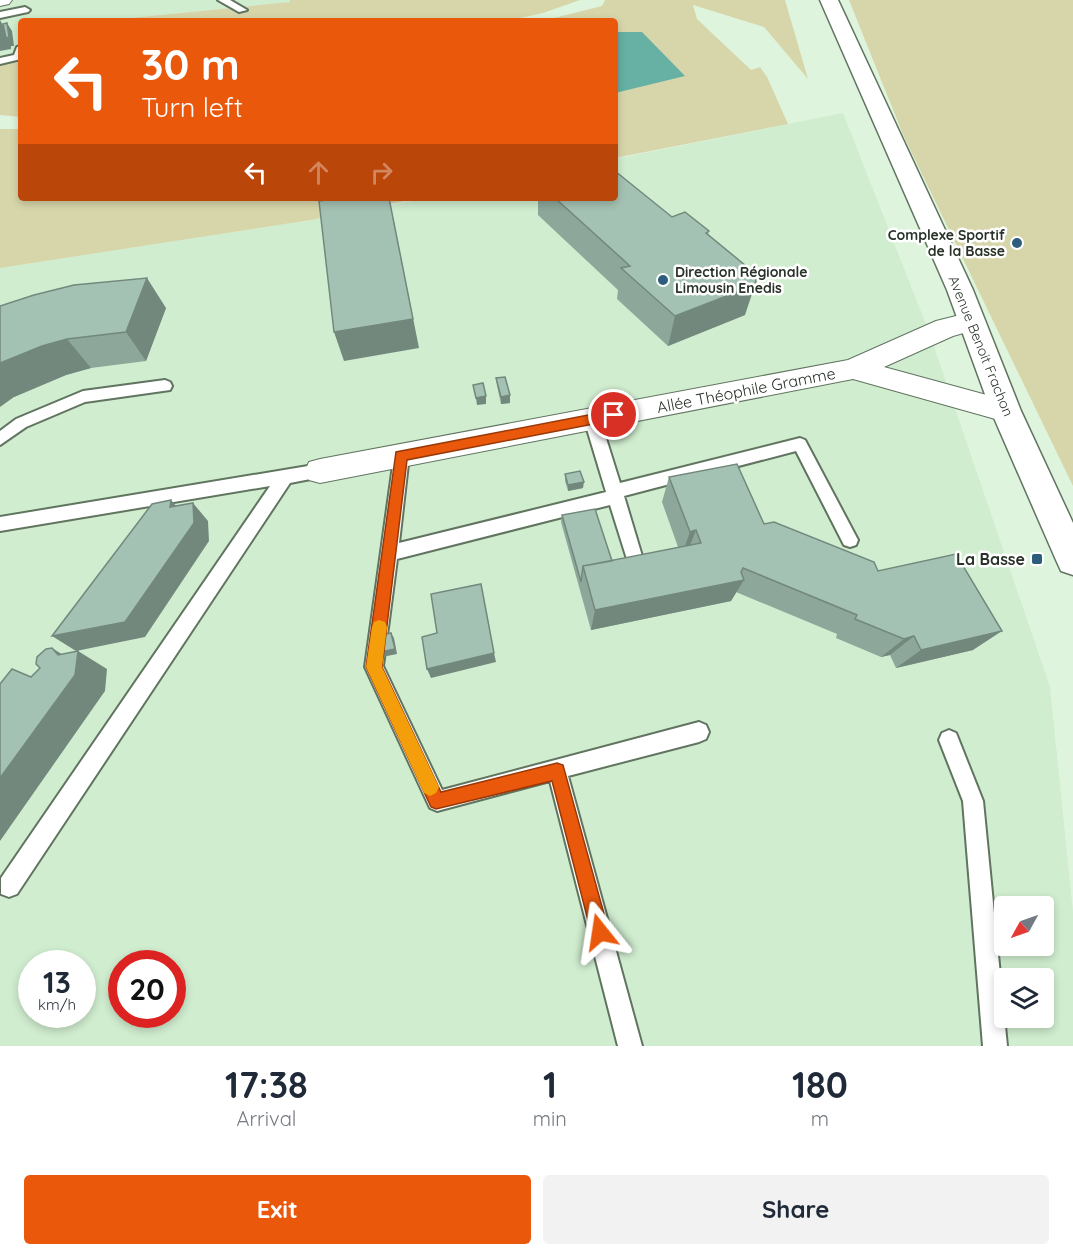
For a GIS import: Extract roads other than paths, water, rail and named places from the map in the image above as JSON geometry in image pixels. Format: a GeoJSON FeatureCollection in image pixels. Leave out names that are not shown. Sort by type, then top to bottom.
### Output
{"type":"FeatureCollection","features":[{"type":"Feature","properties":{"kind":"main road","name":"Avenue Benoit Frachon"},"geometry":{"type":"LineString","coordinates":[[829,0],[972,321],[1006,411],[1073,560]]}},
{"type":"Feature","properties":{"kind":"street","name":"Allée Théophile Gramme"},"geometry":{"type":"LineString","coordinates":[[320,471],[853,369],[945,328],[972,321]]}},
{"type":"Feature","properties":{"kind":"street","name":"Allée Théophile Gramme"},"geometry":{"type":"LineString","coordinates":[[853,369],[1006,411]]}},
{"type":"Feature","properties":{"kind":"lane"},"geometry":{"type":"LineString","coordinates":[[223,0],[242,10]]}},
{"type":"Feature","properties":{"kind":"lane"},"geometry":{"type":"LineString","coordinates":[[0,15],[23,5]]}},
{"type":"Feature","properties":{"kind":"lane"},"geometry":{"type":"LineString","coordinates":[[0,61],[18,57]]}},
{"type":"Feature","properties":{"kind":"lane"},"geometry":{"type":"LineString","coordinates":[[0,439],[21,423],[83,397],[165,386]]}},
{"type":"Feature","properties":{"kind":"lane"},"geometry":{"type":"LineString","coordinates":[[592,419],[634,556]]}},
{"type":"Feature","properties":{"kind":"lane"},"geometry":{"type":"LineString","coordinates":[[389,553],[800,444],[850,540]]}},
{"type":"Feature","properties":{"kind":"lane"},"geometry":{"type":"LineString","coordinates":[[401,456],[374,667],[436,801],[699,732]]}},
{"type":"Feature","properties":{"kind":"lane"},"geometry":{"type":"LineString","coordinates":[[0,524],[320,471]]}},
{"type":"Feature","properties":{"kind":"lane"},"geometry":{"type":"LineString","coordinates":[[9,886],[285,477]]}},
{"type":"Feature","properties":{"kind":"lane"},"geometry":{"type":"LineString","coordinates":[[950,740],[973,801],[995,1046]]}},
{"type":"Feature","properties":{"kind":"lane"},"geometry":{"type":"LineString","coordinates":[[557,771],[630,1046]]}},
{"type":"Feature","properties":{"kind":"water"},"geometry":{"type":"Polygon","coordinates":[[[618,32],[642,32],[685,76],[618,92],[618,32]]]}},
{"type":"Feature","properties":{"kind":"place","name":"Complexe Sportif de la Basse"},"geometry":{"type":"Point","coordinates":[1017,243]}},
{"type":"Feature","properties":{"kind":"place","name":"Direction Régionale Limousin Enedis"},"geometry":{"type":"Point","coordinates":[663,280]}},
{"type":"Feature","properties":{"kind":"place","name":"La Basse"},"geometry":{"type":"Point","coordinates":[1037,559]}}]}
